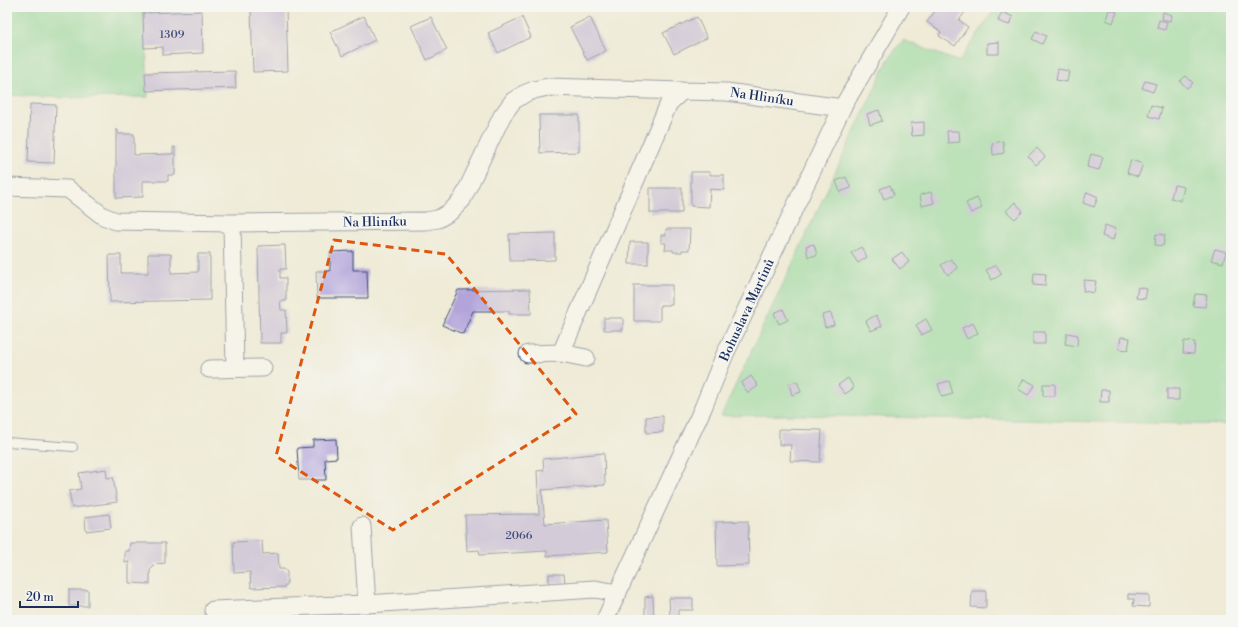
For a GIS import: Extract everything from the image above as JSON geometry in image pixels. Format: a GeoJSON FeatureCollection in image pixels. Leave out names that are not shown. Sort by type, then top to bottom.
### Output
{"type":"FeatureCollection","features":[{"type":"Feature","properties":{"kind":"street","name":"Bohuslava Martinů"},"geometry":{"type":"LineString","coordinates":[[605,620],[703,408],[725,354],[842,108],[901,7]]}},
{"type":"Feature","properties":{"kind":"street","name":"Na Hliníku"},"geometry":{"type":"LineString","coordinates":[[7,187],[68,189],[103,216],[116,221],[232,223],[426,221],[438,219],[450,212],[462,200],[502,116],[513,101],[534,90],[548,88],[727,92],[842,108]]}},
{"type":"Feature","properties":{"kind":"street"},"geometry":{"type":"LineString","coordinates":[[561,353],[669,102],[682,91]]}},
{"type":"Feature","properties":{"kind":"street"},"geometry":{"type":"LineString","coordinates":[[232,223],[235,368]]}},
{"type":"Feature","properties":{"kind":"street"},"geometry":{"type":"LineString","coordinates":[[528,354],[561,353],[586,358]]}},
{"type":"Feature","properties":{"kind":"street"},"geometry":{"type":"LineString","coordinates":[[209,369],[263,368]]}},
{"type":"Feature","properties":{"kind":"street"},"geometry":{"type":"LineString","coordinates":[[362,526],[367,604]]}},
{"type":"Feature","properties":{"kind":"street"},"geometry":{"type":"LineString","coordinates":[[214,610],[367,604],[595,589],[618,593]]}},
{"type":"Feature","properties":{"kind":"lane"},"geometry":{"type":"LineString","coordinates":[[7,442],[73,447]]}},
{"type":"Feature","properties":{"kind":"highlighted area"},"geometry":{"type":"Polygon","coordinates":[[[334,240],[446,254],[576,414],[393,530],[276,456],[334,240]]]}},
{"type":"Feature","properties":{"kind":"green space"},"geometry":{"type":"Polygon","coordinates":[[[7,7],[145,7],[148,97],[66,98],[7,95],[7,7]]]}},
{"type":"Feature","properties":{"kind":"green space"},"geometry":{"type":"Polygon","coordinates":[[[996,7],[1231,7],[1231,425],[794,415],[721,416],[888,60],[903,40],[959,62],[996,7]]]}},
{"type":"Feature","properties":{"kind":"building"},"geometry":{"type":"Polygon","coordinates":[[[938,7],[969,7],[959,20],[968,27],[955,46],[939,36],[941,32],[927,22],[938,7]]]}},
{"type":"Feature","properties":{"kind":"building"},"geometry":{"type":"Polygon","coordinates":[[[251,9],[286,9],[288,71],[253,72],[251,9]]]}},
{"type":"Feature","properties":{"kind":"building"},"geometry":{"type":"Polygon","coordinates":[[[1109,9],[1117,12],[1113,23],[1106,20],[1109,9]]]}},
{"type":"Feature","properties":{"kind":"building"},"geometry":{"type":"Polygon","coordinates":[[[202,11],[203,53],[163,55],[163,47],[144,48],[143,13],[202,11]]]}},
{"type":"Feature","properties":{"kind":"building"},"geometry":{"type":"Polygon","coordinates":[[[1002,12],[1013,17],[1009,25],[998,21],[1002,12]]]}},
{"type":"Feature","properties":{"kind":"building"},"geometry":{"type":"Polygon","coordinates":[[[1163,12],[1172,15],[1170,21],[1162,19],[1163,12]]]}},
{"type":"Feature","properties":{"kind":"building"},"geometry":{"type":"Polygon","coordinates":[[[364,16],[375,40],[342,56],[330,32],[364,16]]]}},
{"type":"Feature","properties":{"kind":"building"},"geometry":{"type":"Polygon","coordinates":[[[431,17],[447,50],[427,60],[411,26],[431,17]]]}},
{"type":"Feature","properties":{"kind":"building"},"geometry":{"type":"Polygon","coordinates":[[[522,17],[531,37],[498,53],[488,33],[522,17]]]}},
{"type":"Feature","properties":{"kind":"building"},"geometry":{"type":"Polygon","coordinates":[[[590,17],[606,51],[587,60],[570,27],[590,17]]]}},
{"type":"Feature","properties":{"kind":"building"},"geometry":{"type":"Polygon","coordinates":[[[697,17],[707,38],[674,54],[663,33],[697,17]]]}},
{"type":"Feature","properties":{"kind":"building"},"geometry":{"type":"Polygon","coordinates":[[[1159,20],[1167,22],[1165,30],[1157,28],[1159,20]]]}},
{"type":"Feature","properties":{"kind":"building"},"geometry":{"type":"Polygon","coordinates":[[[1036,31],[1046,36],[1042,44],[1032,39],[1036,31]]]}},
{"type":"Feature","properties":{"kind":"building"},"geometry":{"type":"Polygon","coordinates":[[[999,42],[999,54],[987,54],[987,43],[999,42]]]}},
{"type":"Feature","properties":{"kind":"building"},"geometry":{"type":"Polygon","coordinates":[[[1058,69],[1069,71],[1067,82],[1056,80],[1058,69]]]}},
{"type":"Feature","properties":{"kind":"building"},"geometry":{"type":"Polygon","coordinates":[[[235,71],[236,88],[146,91],[145,73],[235,71]]]}},
{"type":"Feature","properties":{"kind":"building"},"geometry":{"type":"Polygon","coordinates":[[[1186,76],[1193,83],[1187,88],[1180,81],[1186,76]]]}},
{"type":"Feature","properties":{"kind":"building"},"geometry":{"type":"Polygon","coordinates":[[[1145,81],[1156,84],[1153,92],[1142,88],[1145,81]]]}},
{"type":"Feature","properties":{"kind":"building"},"geometry":{"type":"Polygon","coordinates":[[[30,104],[56,105],[54,163],[28,162],[30,104]]]}},
{"type":"Feature","properties":{"kind":"building"},"geometry":{"type":"Polygon","coordinates":[[[1151,105],[1162,108],[1159,119],[1148,116],[1151,105]]]}},
{"type":"Feature","properties":{"kind":"building"},"geometry":{"type":"Polygon","coordinates":[[[879,110],[882,121],[870,125],[867,114],[879,110]]]}},
{"type":"Feature","properties":{"kind":"building"},"geometry":{"type":"Polygon","coordinates":[[[539,115],[579,115],[579,152],[540,153],[539,115]]]}},
{"type":"Feature","properties":{"kind":"building"},"geometry":{"type":"Polygon","coordinates":[[[924,122],[924,135],[912,136],[911,123],[924,122]]]}},
{"type":"Feature","properties":{"kind":"building"},"geometry":{"type":"Polygon","coordinates":[[[116,130],[118,130],[118,134],[134,134],[134,155],[173,154],[173,147],[175,147],[175,175],[168,175],[168,181],[143,181],[143,197],[116,198],[116,130]]]}},
{"type":"Feature","properties":{"kind":"building"},"geometry":{"type":"Polygon","coordinates":[[[947,131],[959,131],[960,142],[948,143],[947,131]]]}},
{"type":"Feature","properties":{"kind":"building"},"geometry":{"type":"Polygon","coordinates":[[[1003,141],[1004,153],[993,155],[992,143],[1003,141]]]}},
{"type":"Feature","properties":{"kind":"building"},"geometry":{"type":"Polygon","coordinates":[[[1037,148],[1045,157],[1036,165],[1028,156],[1037,148]]]}},
{"type":"Feature","properties":{"kind":"building"},"geometry":{"type":"Polygon","coordinates":[[[1091,154],[1103,157],[1099,170],[1087,167],[1091,154]]]}},
{"type":"Feature","properties":{"kind":"building"},"geometry":{"type":"Polygon","coordinates":[[[1131,160],[1143,164],[1138,177],[1127,173],[1131,160]]]}},
{"type":"Feature","properties":{"kind":"building"},"geometry":{"type":"Polygon","coordinates":[[[691,172],[710,172],[710,175],[724,175],[724,190],[710,189],[709,207],[691,206],[691,172]]]}},
{"type":"Feature","properties":{"kind":"building"},"geometry":{"type":"Polygon","coordinates":[[[846,177],[851,188],[840,192],[836,181],[846,177]]]}},
{"type":"Feature","properties":{"kind":"building"},"geometry":{"type":"Polygon","coordinates":[[[890,185],[894,195],[884,199],[880,189],[890,185]]]}},
{"type":"Feature","properties":{"kind":"building"},"geometry":{"type":"Polygon","coordinates":[[[1174,185],[1184,187],[1181,201],[1171,198],[1174,185]]]}},
{"type":"Feature","properties":{"kind":"building"},"geometry":{"type":"Polygon","coordinates":[[[650,188],[682,188],[682,213],[650,213],[650,188]]]}},
{"type":"Feature","properties":{"kind":"building"},"geometry":{"type":"Polygon","coordinates":[[[931,192],[934,203],[922,206],[920,195],[931,192]]]}},
{"type":"Feature","properties":{"kind":"building"},"geometry":{"type":"Polygon","coordinates":[[[1087,192],[1098,197],[1094,207],[1083,203],[1087,192]]]}},
{"type":"Feature","properties":{"kind":"building"},"geometry":{"type":"Polygon","coordinates":[[[977,198],[982,208],[971,213],[966,203],[977,198]]]}},
{"type":"Feature","properties":{"kind":"building"},"geometry":{"type":"Polygon","coordinates":[[[1015,202],[1023,211],[1015,219],[1006,211],[1015,202]]]}},
{"type":"Feature","properties":{"kind":"building"},"geometry":{"type":"Polygon","coordinates":[[[1105,225],[1116,229],[1113,240],[1102,236],[1105,225]]]}},
{"type":"Feature","properties":{"kind":"building"},"geometry":{"type":"Polygon","coordinates":[[[666,229],[690,229],[689,250],[673,252],[673,250],[665,250],[666,243],[661,243],[661,235],[666,235],[666,229]]]}},
{"type":"Feature","properties":{"kind":"building"},"geometry":{"type":"Polygon","coordinates":[[[555,233],[555,260],[510,261],[509,234],[555,233]]]}},
{"type":"Feature","properties":{"kind":"building"},"geometry":{"type":"Polygon","coordinates":[[[1156,234],[1165,235],[1163,246],[1155,245],[1156,234]]]}},
{"type":"Feature","properties":{"kind":"building"},"geometry":{"type":"Polygon","coordinates":[[[630,242],[648,242],[648,264],[629,264],[630,242]]]}},
{"type":"Feature","properties":{"kind":"building"},"geometry":{"type":"Polygon","coordinates":[[[814,244],[817,255],[808,257],[806,246],[814,244]]]}},
{"type":"Feature","properties":{"kind":"building"},"geometry":{"type":"Polygon","coordinates":[[[285,245],[286,269],[280,269],[280,278],[286,278],[286,301],[280,301],[281,310],[286,310],[287,333],[281,333],[281,343],[260,343],[258,246],[285,245]]]}},
{"type":"Feature","properties":{"kind":"building"},"geometry":{"type":"Polygon","coordinates":[[[861,247],[867,257],[858,263],[851,253],[861,247]]]}},
{"type":"Feature","properties":{"kind":"building"},"geometry":{"type":"Polygon","coordinates":[[[1215,249],[1226,252],[1223,263],[1211,260],[1215,249]]]}},
{"type":"Feature","properties":{"kind":"building"},"geometry":{"type":"Polygon","coordinates":[[[353,251],[353,270],[367,270],[368,298],[317,298],[316,271],[330,271],[330,252],[353,251]]]}},
{"type":"Feature","properties":{"kind":"building"},"geometry":{"type":"Polygon","coordinates":[[[902,252],[909,262],[900,269],[892,259],[902,252]]]}},
{"type":"Feature","properties":{"kind":"building"},"geometry":{"type":"Polygon","coordinates":[[[148,254],[171,254],[171,273],[198,272],[198,254],[210,254],[210,300],[110,302],[109,255],[121,255],[121,273],[148,273],[148,254]]]}},
{"type":"Feature","properties":{"kind":"building"},"geometry":{"type":"Polygon","coordinates":[[[951,259],[958,268],[948,275],[941,265],[951,259]]]}},
{"type":"Feature","properties":{"kind":"building"},"geometry":{"type":"Polygon","coordinates":[[[996,265],[1002,274],[992,280],[986,270],[996,265]]]}},
{"type":"Feature","properties":{"kind":"building"},"geometry":{"type":"Polygon","coordinates":[[[1034,273],[1046,274],[1045,286],[1033,285],[1034,273]]]}},
{"type":"Feature","properties":{"kind":"building"},"geometry":{"type":"Polygon","coordinates":[[[1084,280],[1096,281],[1094,293],[1083,291],[1084,280]]]}},
{"type":"Feature","properties":{"kind":"building"},"geometry":{"type":"Polygon","coordinates":[[[634,285],[672,285],[672,305],[660,305],[660,321],[634,321],[634,285]]]}},
{"type":"Feature","properties":{"kind":"building"},"geometry":{"type":"Polygon","coordinates":[[[1138,287],[1147,289],[1145,299],[1136,298],[1138,287]]]}},
{"type":"Feature","properties":{"kind":"building"},"geometry":{"type":"Polygon","coordinates":[[[530,289],[531,314],[509,314],[509,311],[473,311],[463,334],[442,325],[458,290],[530,289]]]}},
{"type":"Feature","properties":{"kind":"building"},"geometry":{"type":"Polygon","coordinates":[[[1195,294],[1207,295],[1205,307],[1193,306],[1195,294]]]}},
{"type":"Feature","properties":{"kind":"building"},"geometry":{"type":"Polygon","coordinates":[[[783,309],[788,320],[779,324],[774,313],[783,309]]]}},
{"type":"Feature","properties":{"kind":"building"},"geometry":{"type":"Polygon","coordinates":[[[831,313],[834,325],[825,327],[822,315],[831,313]]]}},
{"type":"Feature","properties":{"kind":"building"},"geometry":{"type":"Polygon","coordinates":[[[876,315],[882,326],[871,331],[866,321],[876,315]]]}},
{"type":"Feature","properties":{"kind":"building"},"geometry":{"type":"Polygon","coordinates":[[[604,318],[623,318],[623,330],[604,330],[604,318]]]}},
{"type":"Feature","properties":{"kind":"building"},"geometry":{"type":"Polygon","coordinates":[[[926,319],[932,330],[921,335],[916,325],[926,319]]]}},
{"type":"Feature","properties":{"kind":"building"},"geometry":{"type":"Polygon","coordinates":[[[973,323],[978,333],[967,339],[962,328],[973,323]]]}},
{"type":"Feature","properties":{"kind":"building"},"geometry":{"type":"Polygon","coordinates":[[[1033,332],[1045,332],[1045,344],[1033,344],[1033,332]]]}},
{"type":"Feature","properties":{"kind":"building"},"geometry":{"type":"Polygon","coordinates":[[[1067,333],[1078,335],[1077,346],[1065,344],[1067,333]]]}},
{"type":"Feature","properties":{"kind":"building"},"geometry":{"type":"Polygon","coordinates":[[[1121,337],[1130,338],[1128,350],[1119,349],[1121,337]]]}},
{"type":"Feature","properties":{"kind":"building"},"geometry":{"type":"Polygon","coordinates":[[[1184,341],[1195,342],[1194,354],[1183,353],[1184,341]]]}},
{"type":"Feature","properties":{"kind":"building"},"geometry":{"type":"Polygon","coordinates":[[[751,376],[758,386],[748,393],[741,383],[751,376]]]}},
{"type":"Feature","properties":{"kind":"building"},"geometry":{"type":"Polygon","coordinates":[[[848,378],[854,388],[845,394],[838,385],[848,378]]]}},
{"type":"Feature","properties":{"kind":"building"},"geometry":{"type":"Polygon","coordinates":[[[1024,379],[1035,385],[1028,395],[1018,389],[1024,379]]]}},
{"type":"Feature","properties":{"kind":"building"},"geometry":{"type":"Polygon","coordinates":[[[797,381],[801,392],[792,395],[789,384],[797,381]]]}},
{"type":"Feature","properties":{"kind":"building"},"geometry":{"type":"Polygon","coordinates":[[[949,381],[953,394],[942,397],[938,384],[949,381]]]}},
{"type":"Feature","properties":{"kind":"building"},"geometry":{"type":"Polygon","coordinates":[[[1043,384],[1055,384],[1055,396],[1043,396],[1043,384]]]}},
{"type":"Feature","properties":{"kind":"building"},"geometry":{"type":"Polygon","coordinates":[[[1167,389],[1179,389],[1179,400],[1167,400],[1167,389]]]}},
{"type":"Feature","properties":{"kind":"building"},"geometry":{"type":"Polygon","coordinates":[[[1101,390],[1109,390],[1109,402],[1100,402],[1101,390]]]}},
{"type":"Feature","properties":{"kind":"building"},"geometry":{"type":"Polygon","coordinates":[[[663,416],[663,432],[646,433],[646,417],[663,416]]]}},
{"type":"Feature","properties":{"kind":"building"},"geometry":{"type":"Polygon","coordinates":[[[779,429],[822,430],[820,462],[790,461],[791,445],[779,445],[779,429]]]}},
{"type":"Feature","properties":{"kind":"building"},"geometry":{"type":"Polygon","coordinates":[[[336,439],[337,458],[325,459],[326,480],[299,480],[297,448],[313,447],[313,440],[336,439]]]}},
{"type":"Feature","properties":{"kind":"building"},"geometry":{"type":"Polygon","coordinates":[[[604,453],[605,485],[542,490],[545,524],[606,520],[608,552],[547,556],[547,551],[480,555],[479,550],[467,551],[465,515],[539,514],[537,471],[544,470],[543,459],[604,453]]]}},
{"type":"Feature","properties":{"kind":"building"},"geometry":{"type":"Polygon","coordinates":[[[106,469],[107,478],[113,477],[117,502],[72,508],[69,491],[81,489],[79,473],[106,469]]]}},
{"type":"Feature","properties":{"kind":"building"},"geometry":{"type":"Polygon","coordinates":[[[109,514],[111,528],[86,531],[85,517],[109,514]]]}},
{"type":"Feature","properties":{"kind":"building"},"geometry":{"type":"Polygon","coordinates":[[[748,521],[749,565],[717,566],[716,522],[748,521]]]}},
{"type":"Feature","properties":{"kind":"building"},"geometry":{"type":"Polygon","coordinates":[[[262,541],[263,554],[278,553],[279,569],[284,569],[287,572],[287,584],[285,587],[251,588],[250,572],[234,573],[233,542],[262,541]]]}},
{"type":"Feature","properties":{"kind":"building"},"geometry":{"type":"Polygon","coordinates":[[[130,543],[165,543],[165,563],[156,564],[150,570],[150,584],[129,583],[129,562],[125,563],[125,551],[129,551],[130,543]]]}},
{"type":"Feature","properties":{"kind":"building"},"geometry":{"type":"Polygon","coordinates":[[[549,574],[564,574],[565,583],[549,584],[549,574]]]}},
{"type":"Feature","properties":{"kind":"building"},"geometry":{"type":"Polygon","coordinates":[[[69,590],[88,590],[88,606],[69,606],[69,590]]]}},
{"type":"Feature","properties":{"kind":"building"},"geometry":{"type":"Polygon","coordinates":[[[972,591],[986,591],[986,608],[971,607],[972,591]]]}},
{"type":"Feature","properties":{"kind":"building"},"geometry":{"type":"Polygon","coordinates":[[[1128,594],[1149,595],[1149,607],[1133,606],[1134,599],[1128,599],[1128,594]]]}},
{"type":"Feature","properties":{"kind":"building"},"geometry":{"type":"Polygon","coordinates":[[[653,596],[654,620],[645,620],[645,597],[653,596]]]}},
{"type":"Feature","properties":{"kind":"building"},"geometry":{"type":"Polygon","coordinates":[[[669,598],[693,598],[693,610],[678,610],[678,616],[670,616],[669,598]]]}}]}
